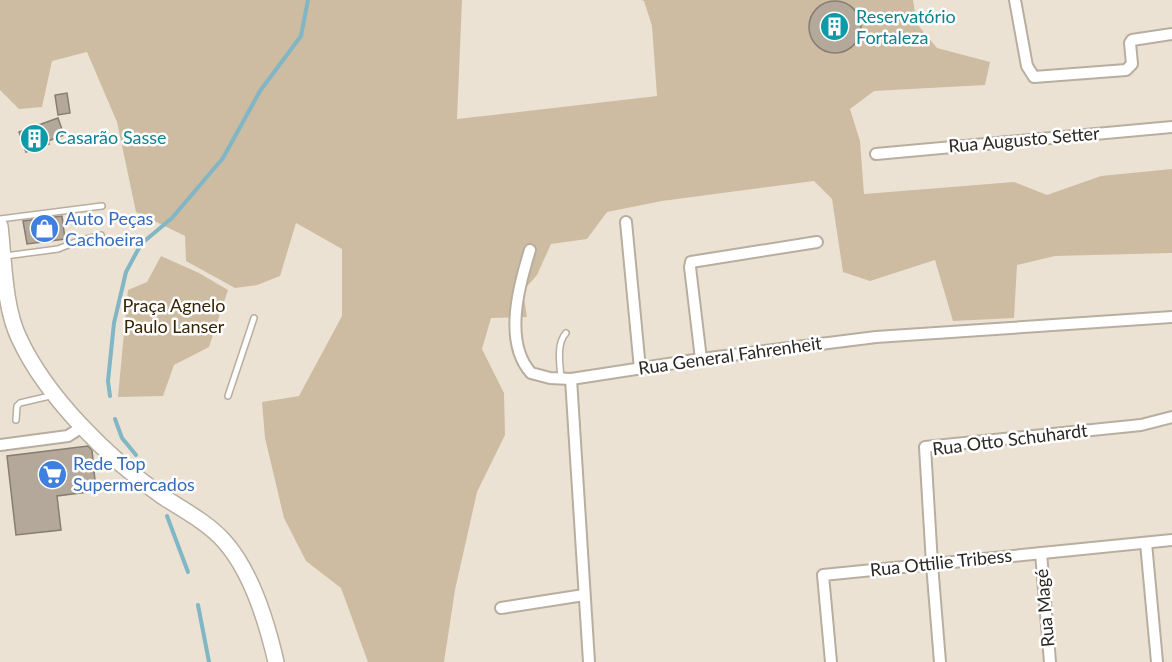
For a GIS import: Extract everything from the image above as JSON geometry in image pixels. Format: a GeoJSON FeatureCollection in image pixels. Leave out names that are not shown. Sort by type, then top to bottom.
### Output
{"type":"FeatureCollection","features":[{"type":"Feature","properties":{"kind":"main road"},"geometry":{"type":"LineString","coordinates":[[0,226],[4,256],[7,324],[55,395],[82,427],[140,479],[207,526],[225,542],[242,567],[257,600],[270,635],[276,662]]}},
{"type":"Feature","properties":{"kind":"street"},"geometry":{"type":"LineString","coordinates":[[1015,0],[1027,66],[1034,77],[1126,70],[1132,64],[1130,43],[1133,39],[1172,34]]}},
{"type":"Feature","properties":{"kind":"street","name":"Rua Augusto Setter"},"geometry":{"type":"LineString","coordinates":[[876,154],[1172,127]]}},
{"type":"Feature","properties":{"kind":"street"},"geometry":{"type":"LineString","coordinates":[[626,222],[640,369]]}},
{"type":"Feature","properties":{"kind":"street"},"geometry":{"type":"LineString","coordinates":[[701,359],[690,267],[692,262],[817,242]]}},
{"type":"Feature","properties":{"kind":"street"},"geometry":{"type":"LineString","coordinates":[[530,250],[519,283],[516,306],[519,355],[531,373],[566,379],[589,662]]}},
{"type":"Feature","properties":{"kind":"street","name":"Rua General Fahrenheit"},"geometry":{"type":"LineString","coordinates":[[566,379],[876,337],[1172,317]]}},
{"type":"Feature","properties":{"kind":"street","name":"Rua Otto Schuhardt"},"geometry":{"type":"LineString","coordinates":[[932,564],[925,447],[1130,426],[1172,417]]}},
{"type":"Feature","properties":{"kind":"street"},"geometry":{"type":"LineString","coordinates":[[0,445],[68,436],[82,427]]}},
{"type":"Feature","properties":{"kind":"street","name":"Rua Ottilie Tribess"},"geometry":{"type":"LineString","coordinates":[[831,662],[823,575],[1172,540]]}},
{"type":"Feature","properties":{"kind":"street"},"geometry":{"type":"LineString","coordinates":[[1146,543],[1156,662]]}},
{"type":"Feature","properties":{"kind":"street","name":"Rua Magé"},"geometry":{"type":"LineString","coordinates":[[1041,554],[1050,662]]}},
{"type":"Feature","properties":{"kind":"street"},"geometry":{"type":"LineString","coordinates":[[932,564],[940,662]]}},
{"type":"Feature","properties":{"kind":"street"},"geometry":{"type":"LineString","coordinates":[[501,608],[584,595]]}},
{"type":"Feature","properties":{"kind":"lane"},"geometry":{"type":"LineString","coordinates":[[0,219],[102,206]]}},
{"type":"Feature","properties":{"kind":"lane"},"geometry":{"type":"LineString","coordinates":[[4,256],[58,249],[78,241],[101,236]]}},
{"type":"Feature","properties":{"kind":"lane"},"geometry":{"type":"LineString","coordinates":[[228,396],[254,318]]}},
{"type":"Feature","properties":{"kind":"lane"},"geometry":{"type":"LineString","coordinates":[[566,333],[562,336],[560,348],[566,379]]}},
{"type":"Feature","properties":{"kind":"lane"},"geometry":{"type":"LineString","coordinates":[[16,420],[17,406],[20,403],[55,395]]}},
{"type":"Feature","properties":{"kind":"green space"},"geometry":{"type":"Polygon","coordinates":[[[0,0],[462,0],[457,119],[657,96],[652,26],[644,1],[641,0],[913,0],[917,24],[937,48],[990,62],[985,85],[874,91],[850,109],[860,141],[864,194],[1014,182],[1047,195],[1101,176],[1172,169],[1172,253],[1055,256],[1017,265],[1014,318],[953,321],[935,260],[870,281],[843,272],[832,199],[814,181],[662,201],[607,212],[587,239],[551,244],[537,275],[523,291],[527,317],[491,318],[482,349],[504,393],[505,435],[477,492],[455,590],[444,662],[368,662],[341,588],[306,561],[284,518],[265,438],[262,402],[299,396],[342,316],[342,249],[296,223],[280,276],[257,285],[235,288],[186,261],[185,236],[136,212],[117,122],[87,52],[52,61],[42,107],[19,109],[0,90],[0,0]]]}},
{"type":"Feature","properties":{"kind":"green space","name":"Praça Agnelo Paulo Lanser"},"geometry":{"type":"Polygon","coordinates":[[[161,256],[199,273],[228,290],[209,347],[174,365],[163,396],[118,397],[128,290],[147,282],[161,256]]]}},
{"type":"Feature","properties":{"kind":"building","name":"Reservatório Fortaleza"},"geometry":{"type":"Polygon","coordinates":[[[835,1],[845,3],[853,9],[859,17],[861,27],[859,37],[853,45],[845,51],[835,53],[825,51],[817,45],[811,37],[809,27],[811,17],[817,9],[825,3],[835,1]]]}},
{"type":"Feature","properties":{"kind":"building"},"geometry":{"type":"Polygon","coordinates":[[[67,93],[70,113],[58,115],[55,95],[67,93]]]}},
{"type":"Feature","properties":{"kind":"building","name":"Casarão Sasse"},"geometry":{"type":"Polygon","coordinates":[[[58,118],[64,135],[48,141],[49,144],[26,152],[19,132],[58,118]]]}},
{"type":"Feature","properties":{"kind":"building","name":"Auto Peças Cachoeira"},"geometry":{"type":"Polygon","coordinates":[[[62,216],[65,239],[27,244],[23,221],[62,216]]]}},
{"type":"Feature","properties":{"kind":"building","name":"Rede Top Supermercados"},"geometry":{"type":"Polygon","coordinates":[[[88,446],[92,450],[96,491],[57,496],[61,530],[16,535],[7,456],[88,446]]]}},
{"type":"Feature","properties":{"kind":"waterway"},"geometry":{"type":"LineString","coordinates":[[110,396],[108,381],[114,323],[126,272],[141,244],[172,218],[223,158],[260,91],[301,36],[308,0]]}},
{"type":"Feature","properties":{"kind":"waterway"},"geometry":{"type":"LineString","coordinates":[[115,419],[122,438],[136,455]]}},
{"type":"Feature","properties":{"kind":"waterway"},"geometry":{"type":"LineString","coordinates":[[167,516],[188,572]]}},
{"type":"Feature","properties":{"kind":"waterway"},"geometry":{"type":"LineString","coordinates":[[198,605],[209,662]]}},
{"type":"Feature","properties":{"kind":"place","name":"Reservatório Fortaleza"},"geometry":{"type":"Point","coordinates":[835,27]}},
{"type":"Feature","properties":{"kind":"place","name":"Casarão Sasse"},"geometry":{"type":"Point","coordinates":[34,138]}},
{"type":"Feature","properties":{"kind":"place","name":"Auto Peças Cachoeira"},"geometry":{"type":"Point","coordinates":[44,229]}},
{"type":"Feature","properties":{"kind":"place","name":"Rede Top Supermercados"},"geometry":{"type":"Point","coordinates":[52,474]}}]}
